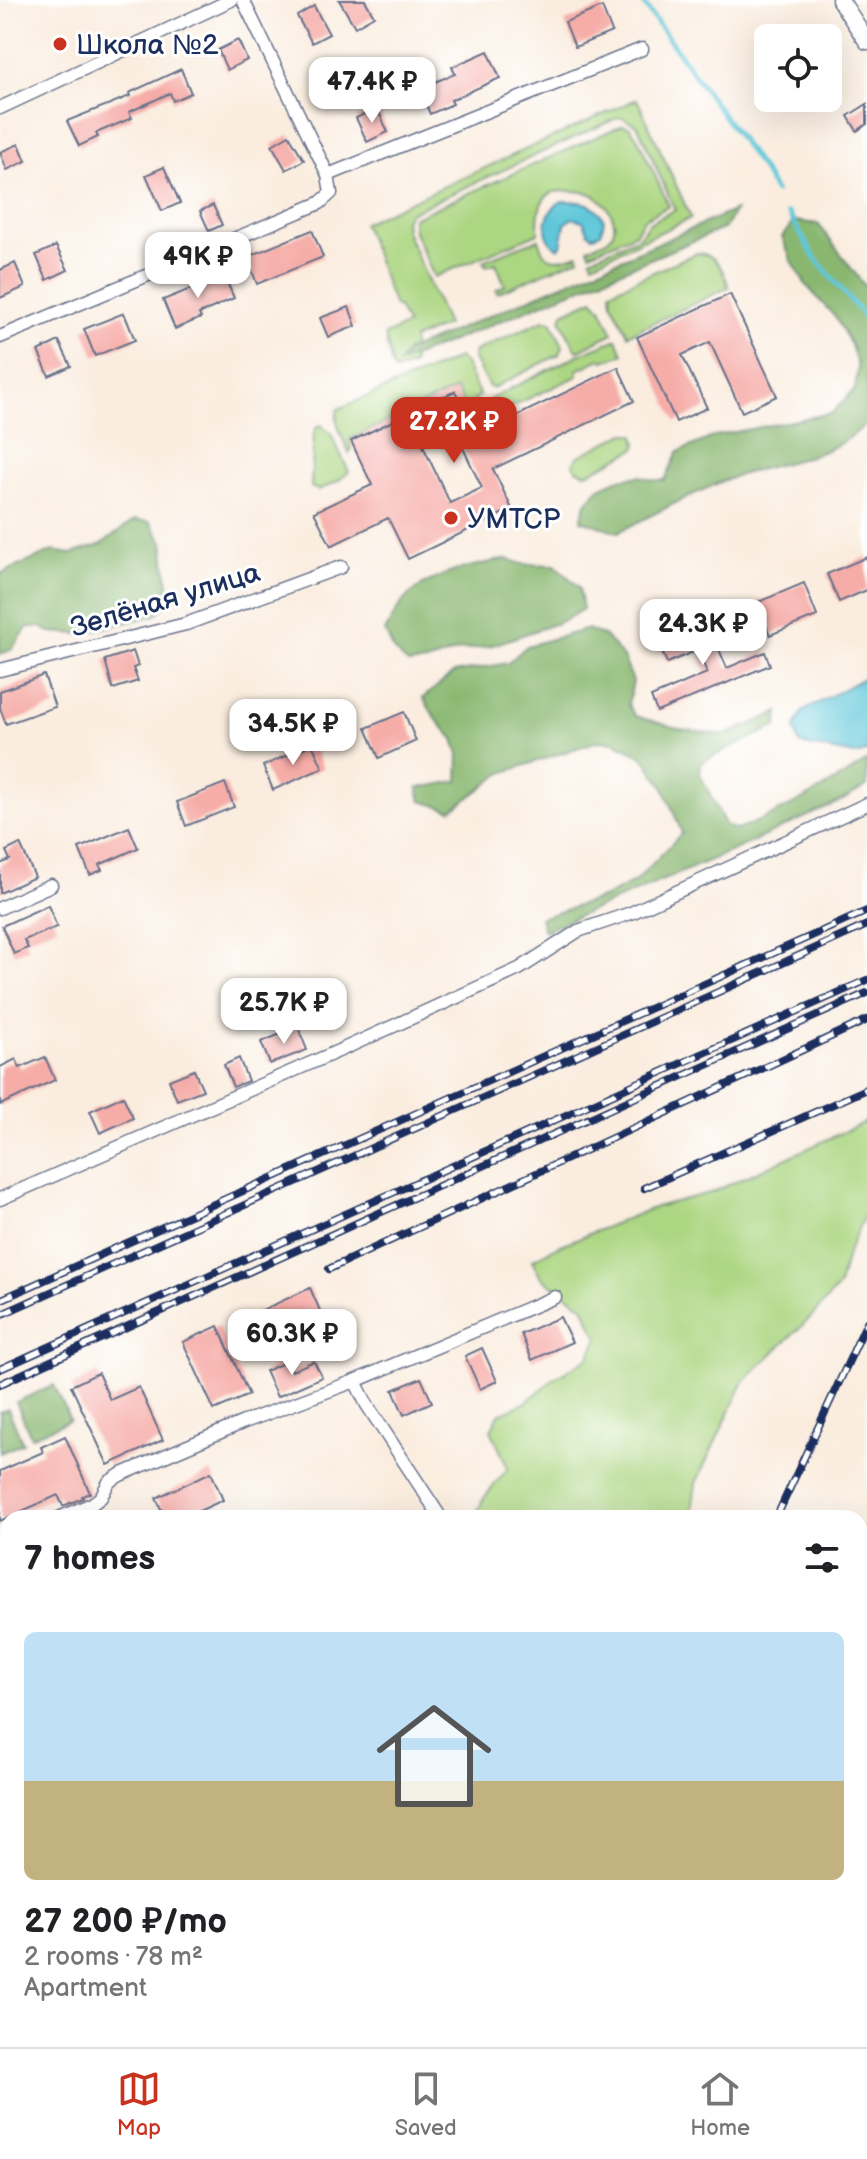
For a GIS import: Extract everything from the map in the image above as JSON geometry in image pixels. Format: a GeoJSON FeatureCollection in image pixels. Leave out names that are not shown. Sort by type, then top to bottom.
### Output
{"type":"FeatureCollection","features":[{"type":"Feature","properties":{"kind":"street"},"geometry":{"type":"LineString","coordinates":[[0,108],[231,0]]}},
{"type":"Feature","properties":{"kind":"street"},"geometry":{"type":"LineString","coordinates":[[0,337],[320,203],[331,193],[328,175],[243,0]]}},
{"type":"Feature","properties":{"kind":"street"},"geometry":{"type":"LineString","coordinates":[[847,2],[867,41]]}},
{"type":"Feature","properties":{"kind":"street"},"geometry":{"type":"LineString","coordinates":[[328,175],[642,49]]}},
{"type":"Feature","properties":{"kind":"street","name":"Зелёная улица"},"geometry":{"type":"LineString","coordinates":[[0,670],[186,624],[341,567]]}},
{"type":"Feature","properties":{"kind":"street"},"geometry":{"type":"LineString","coordinates":[[0,1199],[519,969],[578,931],[631,913],[867,804]]}},
{"type":"Feature","properties":{"kind":"street"},"geometry":{"type":"LineString","coordinates":[[0,908],[51,885]]}},
{"type":"Feature","properties":{"kind":"street"},"geometry":{"type":"LineString","coordinates":[[78,1510],[101,1497],[109,1482],[120,1475],[555,1297]]}},
{"type":"Feature","properties":{"kind":"street"},"geometry":{"type":"LineString","coordinates":[[355,1381],[367,1405],[436,1510]]}},
{"type":"Feature","properties":{"kind":"green space"},"geometry":{"type":"Polygon","coordinates":[[[637,99],[691,218],[593,263],[591,258],[639,237],[649,223],[675,210],[638,126],[624,118],[617,118],[409,213],[405,220],[406,231],[447,325],[413,339],[413,365],[395,371],[385,335],[407,325],[398,307],[394,306],[363,223],[637,99]]]}},
{"type":"Feature","properties":{"kind":"green space"},"geometry":{"type":"Polygon","coordinates":[[[623,125],[630,127],[638,139],[669,206],[644,219],[636,233],[590,253],[588,248],[610,237],[614,226],[611,213],[599,198],[591,194],[555,192],[543,201],[538,217],[538,233],[434,277],[413,229],[413,218],[623,125]]]}},
{"type":"Feature","properties":{"kind":"green space"},"geometry":{"type":"Polygon","coordinates":[[[735,210],[725,228],[399,363],[407,351],[735,210]]]}},
{"type":"Feature","properties":{"kind":"green space"},"geometry":{"type":"Polygon","coordinates":[[[794,221],[818,224],[867,289],[867,422],[838,445],[731,478],[618,532],[581,520],[586,503],[599,488],[619,479],[640,476],[665,480],[678,452],[715,436],[832,413],[855,389],[858,368],[851,345],[835,317],[806,285],[782,237],[794,221]]]}},
{"type":"Feature","properties":{"kind":"green space"},"geometry":{"type":"Polygon","coordinates":[[[539,239],[548,257],[559,259],[578,254],[579,258],[497,293],[496,290],[505,285],[496,263],[486,266],[483,261],[539,239]]]}},
{"type":"Feature","properties":{"kind":"green space"},"geometry":{"type":"Polygon","coordinates":[[[696,253],[714,259],[729,287],[628,335],[612,303],[611,291],[696,253]]]}},
{"type":"Feature","properties":{"kind":"green space"},"geometry":{"type":"Polygon","coordinates":[[[593,299],[613,333],[577,351],[561,321],[563,313],[593,299]]]}},
{"type":"Feature","properties":{"kind":"green space"},"geometry":{"type":"Polygon","coordinates":[[[544,320],[551,321],[563,346],[560,354],[493,388],[489,387],[473,358],[475,351],[544,320]]]}},
{"type":"Feature","properties":{"kind":"green space"},"geometry":{"type":"Polygon","coordinates":[[[617,339],[623,354],[604,361],[600,359],[577,370],[578,376],[497,413],[490,399],[617,339]]]}},
{"type":"Feature","properties":{"kind":"green space"},"geometry":{"type":"Polygon","coordinates":[[[459,358],[464,362],[480,396],[474,399],[480,412],[470,416],[456,389],[350,439],[349,453],[338,425],[338,409],[459,358]]]}},
{"type":"Feature","properties":{"kind":"green space"},"geometry":{"type":"Polygon","coordinates":[[[321,425],[331,434],[349,472],[319,490],[311,485],[314,432],[321,425]]]}},
{"type":"Feature","properties":{"kind":"green space"},"geometry":{"type":"Polygon","coordinates":[[[625,433],[635,435],[635,449],[590,472],[576,469],[573,464],[577,457],[625,433]]]}},
{"type":"Feature","properties":{"kind":"green space"},"geometry":{"type":"Polygon","coordinates":[[[135,520],[150,522],[163,542],[170,601],[156,615],[80,634],[28,627],[11,650],[0,654],[0,574],[53,551],[71,554],[100,545],[135,520]]]}},
{"type":"Feature","properties":{"kind":"green space"},"geometry":{"type":"Polygon","coordinates":[[[507,559],[522,564],[555,565],[579,587],[583,609],[563,621],[487,647],[460,650],[427,662],[408,664],[394,651],[385,631],[410,594],[444,575],[507,559]]]}},
{"type":"Feature","properties":{"kind":"green space"},"geometry":{"type":"Polygon","coordinates":[[[588,629],[606,637],[623,657],[633,681],[628,705],[635,716],[680,729],[725,735],[779,712],[777,726],[701,762],[700,774],[726,826],[737,830],[771,815],[867,761],[867,786],[736,849],[544,931],[540,918],[605,897],[636,881],[682,833],[663,786],[643,757],[615,742],[598,741],[502,773],[452,810],[421,801],[418,788],[458,781],[459,755],[454,739],[423,698],[454,673],[508,663],[527,646],[588,629]]]}},
{"type":"Feature","properties":{"kind":"green space"},"geometry":{"type":"Polygon","coordinates":[[[867,1121],[867,1209],[847,1254],[839,1286],[744,1381],[696,1483],[692,1510],[478,1510],[508,1468],[491,1430],[499,1414],[525,1403],[555,1378],[589,1357],[598,1338],[583,1306],[541,1277],[532,1260],[556,1247],[656,1207],[713,1192],[867,1121]]]}},
{"type":"Feature","properties":{"kind":"green space"},"geometry":{"type":"Polygon","coordinates":[[[54,1385],[70,1420],[31,1437],[16,1402],[54,1385]]]}},
{"type":"Feature","properties":{"kind":"green space"},"geometry":{"type":"Polygon","coordinates":[[[8,1409],[23,1443],[0,1453],[0,1412],[8,1409]]]}},
{"type":"Feature","properties":{"kind":"water"},"geometry":{"type":"Polygon","coordinates":[[[563,201],[582,202],[597,209],[604,220],[601,233],[593,236],[583,221],[572,218],[565,224],[561,246],[558,248],[552,243],[546,224],[552,210],[563,201]]]}},
{"type":"Feature","properties":{"kind":"water"},"geometry":{"type":"Polygon","coordinates":[[[867,676],[867,752],[855,755],[799,744],[795,728],[802,712],[867,676]]]}},
{"type":"Feature","properties":{"kind":"building"},"geometry":{"type":"Polygon","coordinates":[[[339,0],[365,0],[374,16],[355,27],[339,0]]]}},
{"type":"Feature","properties":{"kind":"building"},"geometry":{"type":"Polygon","coordinates":[[[314,6],[329,34],[312,43],[297,16],[314,6]]]}},
{"type":"Feature","properties":{"kind":"building"},"geometry":{"type":"Polygon","coordinates":[[[602,7],[612,32],[575,47],[565,22],[602,7]]]}},
{"type":"Feature","properties":{"kind":"building"},"geometry":{"type":"Polygon","coordinates":[[[238,40],[247,60],[227,70],[218,50],[238,40]]]}},
{"type":"Feature","properties":{"kind":"building"},"geometry":{"type":"Polygon","coordinates":[[[488,51],[500,78],[451,100],[453,104],[430,114],[419,88],[455,74],[452,67],[488,51]]]}},
{"type":"Feature","properties":{"kind":"building"},"geometry":{"type":"Polygon","coordinates":[[[181,69],[191,93],[173,101],[170,93],[129,112],[132,118],[96,133],[98,137],[79,146],[67,121],[130,96],[129,93],[181,69]]]}},
{"type":"Feature","properties":{"kind":"building"},"geometry":{"type":"Polygon","coordinates":[[[867,104],[867,124],[857,131],[848,116],[867,104]]]}},
{"type":"Feature","properties":{"kind":"building"},"geometry":{"type":"Polygon","coordinates":[[[377,108],[388,132],[367,142],[356,118],[377,108]]]}},
{"type":"Feature","properties":{"kind":"building"},"geometry":{"type":"Polygon","coordinates":[[[289,135],[304,160],[286,170],[272,145],[289,135]]]}},
{"type":"Feature","properties":{"kind":"building"},"geometry":{"type":"Polygon","coordinates":[[[19,144],[26,161],[7,170],[0,152],[19,144]]]}},
{"type":"Feature","properties":{"kind":"building"},"geometry":{"type":"Polygon","coordinates":[[[164,167],[180,203],[162,211],[146,175],[164,167]]]}},
{"type":"Feature","properties":{"kind":"building"},"geometry":{"type":"Polygon","coordinates":[[[213,205],[222,225],[209,231],[200,211],[213,205]]]}},
{"type":"Feature","properties":{"kind":"building"},"geometry":{"type":"Polygon","coordinates":[[[312,230],[323,257],[257,284],[247,257],[312,230]]]}},
{"type":"Feature","properties":{"kind":"building"},"geometry":{"type":"Polygon","coordinates":[[[56,246],[68,270],[47,280],[36,255],[56,246]]]}},
{"type":"Feature","properties":{"kind":"building"},"geometry":{"type":"Polygon","coordinates":[[[15,263],[25,287],[0,298],[0,270],[15,263]]]}},
{"type":"Feature","properties":{"kind":"building"},"geometry":{"type":"Polygon","coordinates":[[[222,271],[234,298],[175,329],[163,300],[206,283],[204,279],[222,271]]]}},
{"type":"Feature","properties":{"kind":"building"},"geometry":{"type":"Polygon","coordinates":[[[730,294],[777,396],[742,412],[710,342],[682,355],[707,408],[676,422],[637,337],[730,294]]]}},
{"type":"Feature","properties":{"kind":"building"},"geometry":{"type":"Polygon","coordinates":[[[349,307],[356,326],[328,337],[320,318],[349,307]]]}},
{"type":"Feature","properties":{"kind":"building"},"geometry":{"type":"Polygon","coordinates":[[[124,313],[135,340],[95,356],[84,329],[124,313]]]}},
{"type":"Feature","properties":{"kind":"building"},"geometry":{"type":"Polygon","coordinates":[[[59,341],[71,366],[49,376],[38,351],[59,341]]]}},
{"type":"Feature","properties":{"kind":"building"},"geometry":{"type":"Polygon","coordinates":[[[618,367],[634,401],[493,469],[512,509],[408,559],[388,518],[331,546],[314,512],[372,485],[351,441],[455,391],[477,435],[618,367]],[[455,431],[423,446],[450,503],[482,488],[455,431]]]}},
{"type":"Feature","properties":{"kind":"building"},"geometry":{"type":"Polygon","coordinates":[[[867,557],[867,590],[839,602],[827,574],[867,557]]]}},
{"type":"Feature","properties":{"kind":"building"},"geometry":{"type":"Polygon","coordinates":[[[804,583],[817,616],[770,635],[756,603],[804,583]]]}},
{"type":"Feature","properties":{"kind":"building"},"geometry":{"type":"Polygon","coordinates":[[[708,624],[727,668],[765,652],[770,665],[657,712],[651,697],[707,673],[698,650],[667,663],[659,645],[708,624]]]}},
{"type":"Feature","properties":{"kind":"building"},"geometry":{"type":"Polygon","coordinates":[[[133,651],[138,666],[133,668],[138,681],[113,689],[105,660],[133,651]]]}},
{"type":"Feature","properties":{"kind":"building"},"geometry":{"type":"Polygon","coordinates":[[[44,675],[55,707],[6,724],[0,708],[0,691],[44,675]]]}},
{"type":"Feature","properties":{"kind":"building"},"geometry":{"type":"Polygon","coordinates":[[[404,712],[416,741],[379,758],[366,728],[404,712]]]}},
{"type":"Feature","properties":{"kind":"building"},"geometry":{"type":"Polygon","coordinates":[[[312,744],[323,768],[273,790],[263,766],[312,744]]]}},
{"type":"Feature","properties":{"kind":"building"},"geometry":{"type":"Polygon","coordinates":[[[225,783],[234,807],[186,826],[177,802],[225,783]]]}},
{"type":"Feature","properties":{"kind":"building"},"geometry":{"type":"Polygon","coordinates":[[[129,827],[138,848],[99,865],[102,870],[90,875],[79,848],[129,827]]]}},
{"type":"Feature","properties":{"kind":"building"},"geometry":{"type":"Polygon","coordinates":[[[20,844],[35,877],[0,893],[0,864],[10,860],[6,851],[20,844]]]}},
{"type":"Feature","properties":{"kind":"building"},"geometry":{"type":"Polygon","coordinates":[[[48,905],[57,927],[24,940],[28,948],[14,954],[2,926],[48,905]]]}},
{"type":"Feature","properties":{"kind":"building"},"geometry":{"type":"Polygon","coordinates":[[[298,1027],[307,1050],[270,1064],[261,1042],[298,1027]]]}},
{"type":"Feature","properties":{"kind":"building"},"geometry":{"type":"Polygon","coordinates":[[[45,1057],[55,1080],[0,1105],[0,1067],[16,1059],[20,1068],[45,1057]]]}},
{"type":"Feature","properties":{"kind":"building"},"geometry":{"type":"Polygon","coordinates":[[[239,1058],[248,1081],[233,1087],[224,1065],[239,1058]]]}},
{"type":"Feature","properties":{"kind":"building"},"geometry":{"type":"Polygon","coordinates":[[[194,1070],[203,1090],[177,1100],[169,1080],[194,1070]]]}},
{"type":"Feature","properties":{"kind":"building"},"geometry":{"type":"Polygon","coordinates":[[[123,1096],[133,1118],[100,1133],[90,1111],[123,1096]]]}},
{"type":"Feature","properties":{"kind":"building"},"geometry":{"type":"Polygon","coordinates":[[[310,1288],[321,1313],[256,1342],[245,1318],[310,1288]]]}},
{"type":"Feature","properties":{"kind":"building"},"geometry":{"type":"Polygon","coordinates":[[[560,1317],[572,1342],[532,1360],[521,1334],[560,1317]]]}},
{"type":"Feature","properties":{"kind":"building"},"geometry":{"type":"Polygon","coordinates":[[[218,1326],[249,1395],[214,1410],[183,1342],[218,1326]]]}},
{"type":"Feature","properties":{"kind":"building"},"geometry":{"type":"Polygon","coordinates":[[[482,1348],[497,1381],[480,1389],[465,1356],[482,1348]]]}},
{"type":"Feature","properties":{"kind":"building"},"geometry":{"type":"Polygon","coordinates":[[[288,1361],[292,1371],[314,1361],[322,1377],[277,1397],[265,1371],[288,1361]]]}},
{"type":"Feature","properties":{"kind":"building"},"geometry":{"type":"Polygon","coordinates":[[[98,1373],[110,1400],[139,1387],[163,1440],[108,1465],[71,1386],[98,1373]]]}},
{"type":"Feature","properties":{"kind":"building"},"geometry":{"type":"Polygon","coordinates":[[[421,1378],[432,1402],[404,1415],[393,1390],[421,1378]]]}},
{"type":"Feature","properties":{"kind":"building"},"geometry":{"type":"Polygon","coordinates":[[[65,1436],[90,1493],[63,1506],[58,1495],[25,1510],[0,1510],[0,1471],[43,1452],[41,1447],[65,1436]]]}},
{"type":"Feature","properties":{"kind":"building"},"geometry":{"type":"Polygon","coordinates":[[[211,1472],[223,1500],[201,1510],[161,1510],[156,1498],[211,1472]]]}},
{"type":"Feature","properties":{"kind":"waterway"},"geometry":{"type":"LineString","coordinates":[[641,0],[775,192]]}},
{"type":"Feature","properties":{"kind":"waterway"},"geometry":{"type":"LineString","coordinates":[[788,213],[815,258],[867,320]]}},
{"type":"Feature","properties":{"kind":"railway"},"geometry":{"type":"LineString","coordinates":[[0,1300],[867,911]]}},
{"type":"Feature","properties":{"kind":"railway"},"geometry":{"type":"LineString","coordinates":[[0,1315],[867,925]]}},
{"type":"Feature","properties":{"kind":"railway"},"geometry":{"type":"LineString","coordinates":[[0,1369],[867,980]]}},
{"type":"Feature","properties":{"kind":"railway"},"geometry":{"type":"LineString","coordinates":[[0,1384],[867,993]]}},
{"type":"Feature","properties":{"kind":"railway"},"geometry":{"type":"LineString","coordinates":[[329,1269],[867,1020]]}},
{"type":"Feature","properties":{"kind":"railway"},"geometry":{"type":"LineString","coordinates":[[644,1188],[867,1089]]}},
{"type":"Feature","properties":{"kind":"railway"},"geometry":{"type":"LineString","coordinates":[[780,1510],[867,1322]]}},
{"type":"Feature","properties":{"kind":"place","name":"Школа №2"},"geometry":{"type":"Point","coordinates":[60,44]}},
{"type":"Feature","properties":{"kind":"place","name":"УМТСР"},"geometry":{"type":"Point","coordinates":[451,518]}}]}
